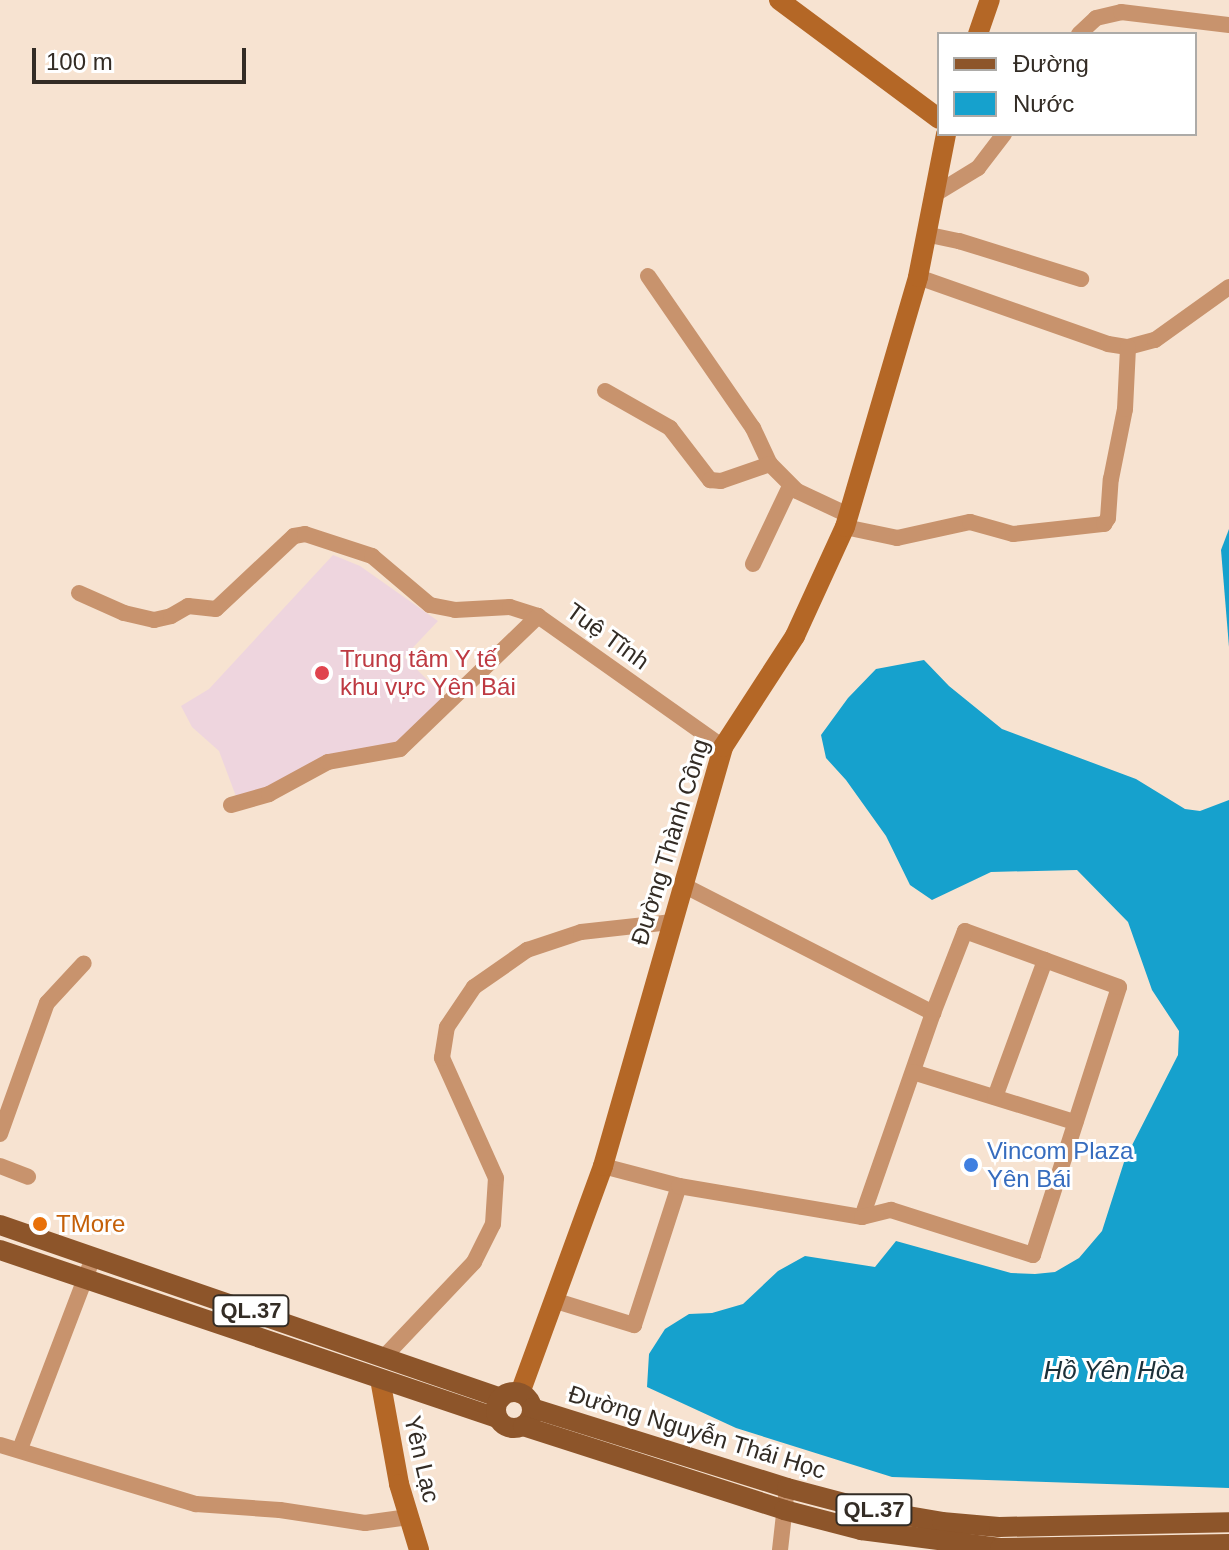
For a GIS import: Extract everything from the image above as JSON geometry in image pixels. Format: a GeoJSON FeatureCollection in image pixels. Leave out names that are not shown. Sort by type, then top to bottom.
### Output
{"type":"FeatureCollection","features":[{"type":"Feature","properties":{"kind":"main road"},"geometry":{"type":"LineString","coordinates":[[779,0],[937,118]]}},
{"type":"Feature","properties":{"kind":"main road"},"geometry":{"type":"LineString","coordinates":[[979,32],[990,0]]}},
{"type":"Feature","properties":{"kind":"main road","name":"Đường Thành Công"},"geometry":{"type":"LineString","coordinates":[[515,1409],[603,1166],[723,747],[795,636],[847,521],[918,277],[946,136]]}},
{"type":"Feature","properties":{"kind":"main road","name":"Đường Nguyễn Thái Học"},"geometry":{"type":"LineString","coordinates":[[0,1225],[384,1357],[784,1510],[861,1530],[1000,1548],[1229,1544]]}},
{"type":"Feature","properties":{"kind":"main road","name":"Đường Nguyễn Thái Học"},"geometry":{"type":"LineString","coordinates":[[0,1250],[380,1379],[515,1409],[867,1509],[985,1526],[1229,1522]]}},
{"type":"Feature","properties":{"kind":"main road","name":"Yên Lạc"},"geometry":{"type":"LineString","coordinates":[[380,1379],[409,1517],[419,1550]]}},
{"type":"Feature","properties":{"kind":"street"},"geometry":{"type":"LineString","coordinates":[[1081,32],[1096,18],[1121,12],[1229,25]]}},
{"type":"Feature","properties":{"kind":"street"},"geometry":{"type":"LineString","coordinates":[[932,196],[978,168],[1002,136]]}},
{"type":"Feature","properties":{"kind":"street"},"geometry":{"type":"LineString","coordinates":[[925,234],[959,241],[1081,279]]}},
{"type":"Feature","properties":{"kind":"street"},"geometry":{"type":"LineString","coordinates":[[648,276],[753,428],[770,464],[790,486],[847,521],[897,538],[970,522],[1013,534],[1104,524],[1108,518],[1111,479],[1125,409],[1128,347]]}},
{"type":"Feature","properties":{"kind":"street"},"geometry":{"type":"LineString","coordinates":[[918,277],[1108,344],[1128,347],[1155,340],[1229,287]]}},
{"type":"Feature","properties":{"kind":"street"},"geometry":{"type":"LineString","coordinates":[[605,391],[670,428],[710,480],[721,481],[770,464]]}},
{"type":"Feature","properties":{"kind":"street"},"geometry":{"type":"LineString","coordinates":[[753,564],[790,486]]}},
{"type":"Feature","properties":{"kind":"street","name":"Tuệ Tĩnh"},"geometry":{"type":"LineString","coordinates":[[79,593],[124,613],[154,620],[165,619],[188,606],[216,609],[294,536],[305,534],[372,556],[430,605],[455,610],[510,607],[538,616],[723,747]]}},
{"type":"Feature","properties":{"kind":"street"},"geometry":{"type":"LineString","coordinates":[[231,805],[269,794],[328,762],[400,749],[538,616]]}},
{"type":"Feature","properties":{"kind":"street"},"geometry":{"type":"LineString","coordinates":[[685,886],[933,1013]]}},
{"type":"Feature","properties":{"kind":"street"},"geometry":{"type":"LineString","coordinates":[[384,1357],[474,1262],[493,1224],[496,1178],[442,1058],[447,1027],[474,987],[527,950],[581,932],[672,922]]}},
{"type":"Feature","properties":{"kind":"street"},"geometry":{"type":"LineString","coordinates":[[603,1166],[679,1186],[862,1217],[891,1210],[1033,1255],[1119,987],[965,931],[862,1217]]}},
{"type":"Feature","properties":{"kind":"street"},"geometry":{"type":"LineString","coordinates":[[995,1097],[1045,960]]}},
{"type":"Feature","properties":{"kind":"street"},"geometry":{"type":"LineString","coordinates":[[0,1134],[47,1003],[84,963]]}},
{"type":"Feature","properties":{"kind":"street"},"geometry":{"type":"LineString","coordinates":[[913,1072],[1075,1122]]}},
{"type":"Feature","properties":{"kind":"street"},"geometry":{"type":"LineString","coordinates":[[0,1166],[28,1177]]}},
{"type":"Feature","properties":{"kind":"street"},"geometry":{"type":"LineString","coordinates":[[553,1300],[634,1325],[679,1186]]}},
{"type":"Feature","properties":{"kind":"street"},"geometry":{"type":"LineString","coordinates":[[20,1449],[93,1256]]}},
{"type":"Feature","properties":{"kind":"street"},"geometry":{"type":"LineString","coordinates":[[0,1445],[196,1504],[280,1510],[365,1523],[409,1517]]}},
{"type":"Feature","properties":{"kind":"street"},"geometry":{"type":"LineString","coordinates":[[780,1550],[787,1488]]}},
{"type":"Feature","properties":{"kind":"shaded area","name":"Trung tâm Y tế khu vực Yên Bái"},"geometry":{"type":"Polygon","coordinates":[[[333,555],[360,566],[438,621],[404,657],[446,698],[398,746],[237,799],[219,751],[192,727],[181,706],[209,689],[333,555]]]}},
{"type":"Feature","properties":{"kind":"water"},"geometry":{"type":"Polygon","coordinates":[[[1229,529],[1229,647],[1221,550],[1229,529]]]}},
{"type":"Feature","properties":{"kind":"water","name":"Hồ Yên Hòa"},"geometry":{"type":"Polygon","coordinates":[[[924,660],[949,686],[1002,729],[1136,779],[1185,809],[1200,811],[1229,800],[1229,1488],[892,1477],[736,1428],[647,1387],[649,1354],[665,1329],[689,1314],[712,1313],[743,1304],[778,1271],[805,1256],[875,1267],[896,1241],[1011,1273],[1035,1274],[1055,1272],[1079,1258],[1102,1231],[1125,1159],[1178,1055],[1179,1031],[1152,990],[1128,922],[1077,870],[991,872],[932,900],[910,885],[886,836],[846,780],[826,758],[821,735],[848,698],[876,669],[924,660]]]}},
{"type":"Feature","properties":{"kind":"place","name":"Trung tâm Y tế khu vực Yên Bái"},"geometry":{"type":"Point","coordinates":[322,673]}},
{"type":"Feature","properties":{"kind":"place","name":"Vincom Plaza Yên Bái"},"geometry":{"type":"Point","coordinates":[971,1165]}},
{"type":"Feature","properties":{"kind":"place","name":"TMore"},"geometry":{"type":"Point","coordinates":[40,1224]}}]}
